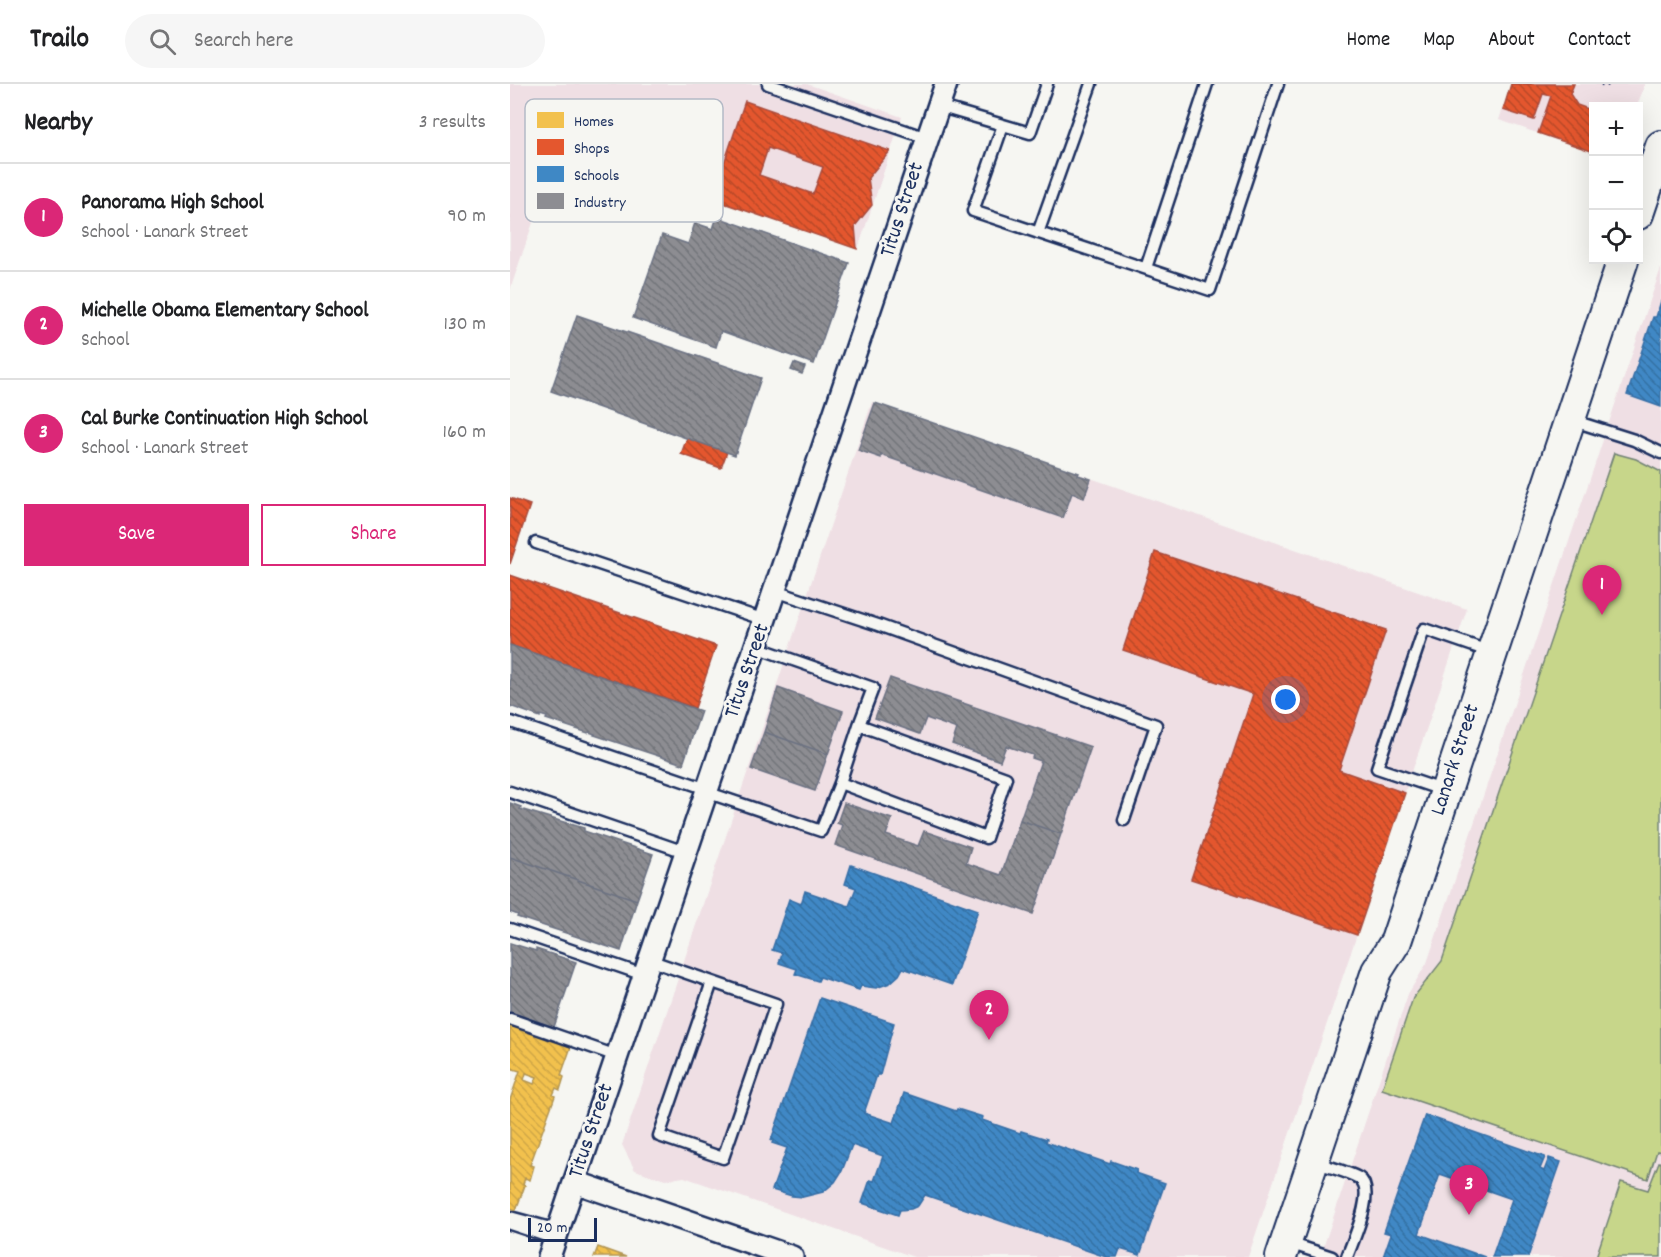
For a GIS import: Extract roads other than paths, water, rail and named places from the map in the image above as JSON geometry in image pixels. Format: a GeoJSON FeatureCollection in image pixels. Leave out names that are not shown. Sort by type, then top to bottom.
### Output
{"type":"FeatureCollection","features":[{"type":"Feature","properties":{"kind":"street","name":"Titus Street"},"geometry":{"type":"LineString","coordinates":[[554,1242],[706,790],[776,591],[942,90]]}},
{"type":"Feature","properties":{"kind":"street"},"geometry":{"type":"LineString","coordinates":[[1639,210],[1661,146]]}},
{"type":"Feature","properties":{"kind":"street","name":"Lanark Street"},"geometry":{"type":"LineString","coordinates":[[1284,1250],[1377,971],[1396,941],[1622,264]]}},
{"type":"Feature","properties":{"kind":"street"},"geometry":{"type":"LineString","coordinates":[[574,1182],[792,1257]]}},
{"type":"Feature","properties":{"kind":"lane"},"geometry":{"type":"LineString","coordinates":[[768,84],[927,138]]}},
{"type":"Feature","properties":{"kind":"lane"},"geometry":{"type":"LineString","coordinates":[[942,90],[1003,125],[1030,133],[1047,84]]}},
{"type":"Feature","properties":{"kind":"lane"},"geometry":{"type":"LineString","coordinates":[[1038,232],[1091,84]]}},
{"type":"Feature","properties":{"kind":"lane"},"geometry":{"type":"LineString","coordinates":[[1146,268],[1207,84]]}},
{"type":"Feature","properties":{"kind":"lane"},"geometry":{"type":"LineString","coordinates":[[1003,125],[973,211],[1210,290],[1278,84]]}},
{"type":"Feature","properties":{"kind":"lane"},"geometry":{"type":"LineString","coordinates":[[1570,419],[1634,440],[1661,453]]}},
{"type":"Feature","properties":{"kind":"lane"},"geometry":{"type":"LineString","coordinates":[[536,543],[765,620]]}},
{"type":"Feature","properties":{"kind":"lane"},"geometry":{"type":"LineString","coordinates":[[776,591],[878,625],[1156,726],[1124,820]]}},
{"type":"Feature","properties":{"kind":"lane"},"geometry":{"type":"LineString","coordinates":[[1446,792],[1377,768],[1424,629],[1492,652]]}},
{"type":"Feature","properties":{"kind":"lane"},"geometry":{"type":"LineString","coordinates":[[510,722],[821,831],[873,688],[756,647]]}},
{"type":"Feature","properties":{"kind":"lane"},"geometry":{"type":"LineString","coordinates":[[840,783],[986,838],[1006,778],[860,725]]}},
{"type":"Feature","properties":{"kind":"lane"},"geometry":{"type":"LineString","coordinates":[[510,792],[685,852]]}},
{"type":"Feature","properties":{"kind":"lane"},"geometry":{"type":"LineString","coordinates":[[510,929],[646,968],[712,982],[776,1004],[723,1158],[659,1136],[712,982]]}},
{"type":"Feature","properties":{"kind":"lane"},"geometry":{"type":"LineString","coordinates":[[510,1019],[617,1056]]}},
{"type":"Feature","properties":{"kind":"lane"},"geometry":{"type":"LineString","coordinates":[[1313,1162],[1360,1179],[1366,1188],[1366,1201],[1347,1257]]}},
{"type":"Feature","properties":{"kind":"lane"},"geometry":{"type":"LineString","coordinates":[[510,1217],[554,1242]]}},
{"type":"Feature","properties":{"kind":"lane"},"geometry":{"type":"LineString","coordinates":[[510,1224],[554,1242]]}},
{"type":"Feature","properties":{"kind":"lane"},"geometry":{"type":"LineString","coordinates":[[1284,1250],[1332,1257]]}},
{"type":"Feature","properties":{"kind":"place","name":"Panorama High School"},"geometry":{"type":"Point","coordinates":[1602,615]}},
{"type":"Feature","properties":{"kind":"place","name":"Michelle Obama Elementary School"},"geometry":{"type":"Point","coordinates":[989,1040]}},
{"type":"Feature","properties":{"kind":"place","name":"Cal Burke Continuation High School"},"geometry":{"type":"Point","coordinates":[1469,1215]}}]}
